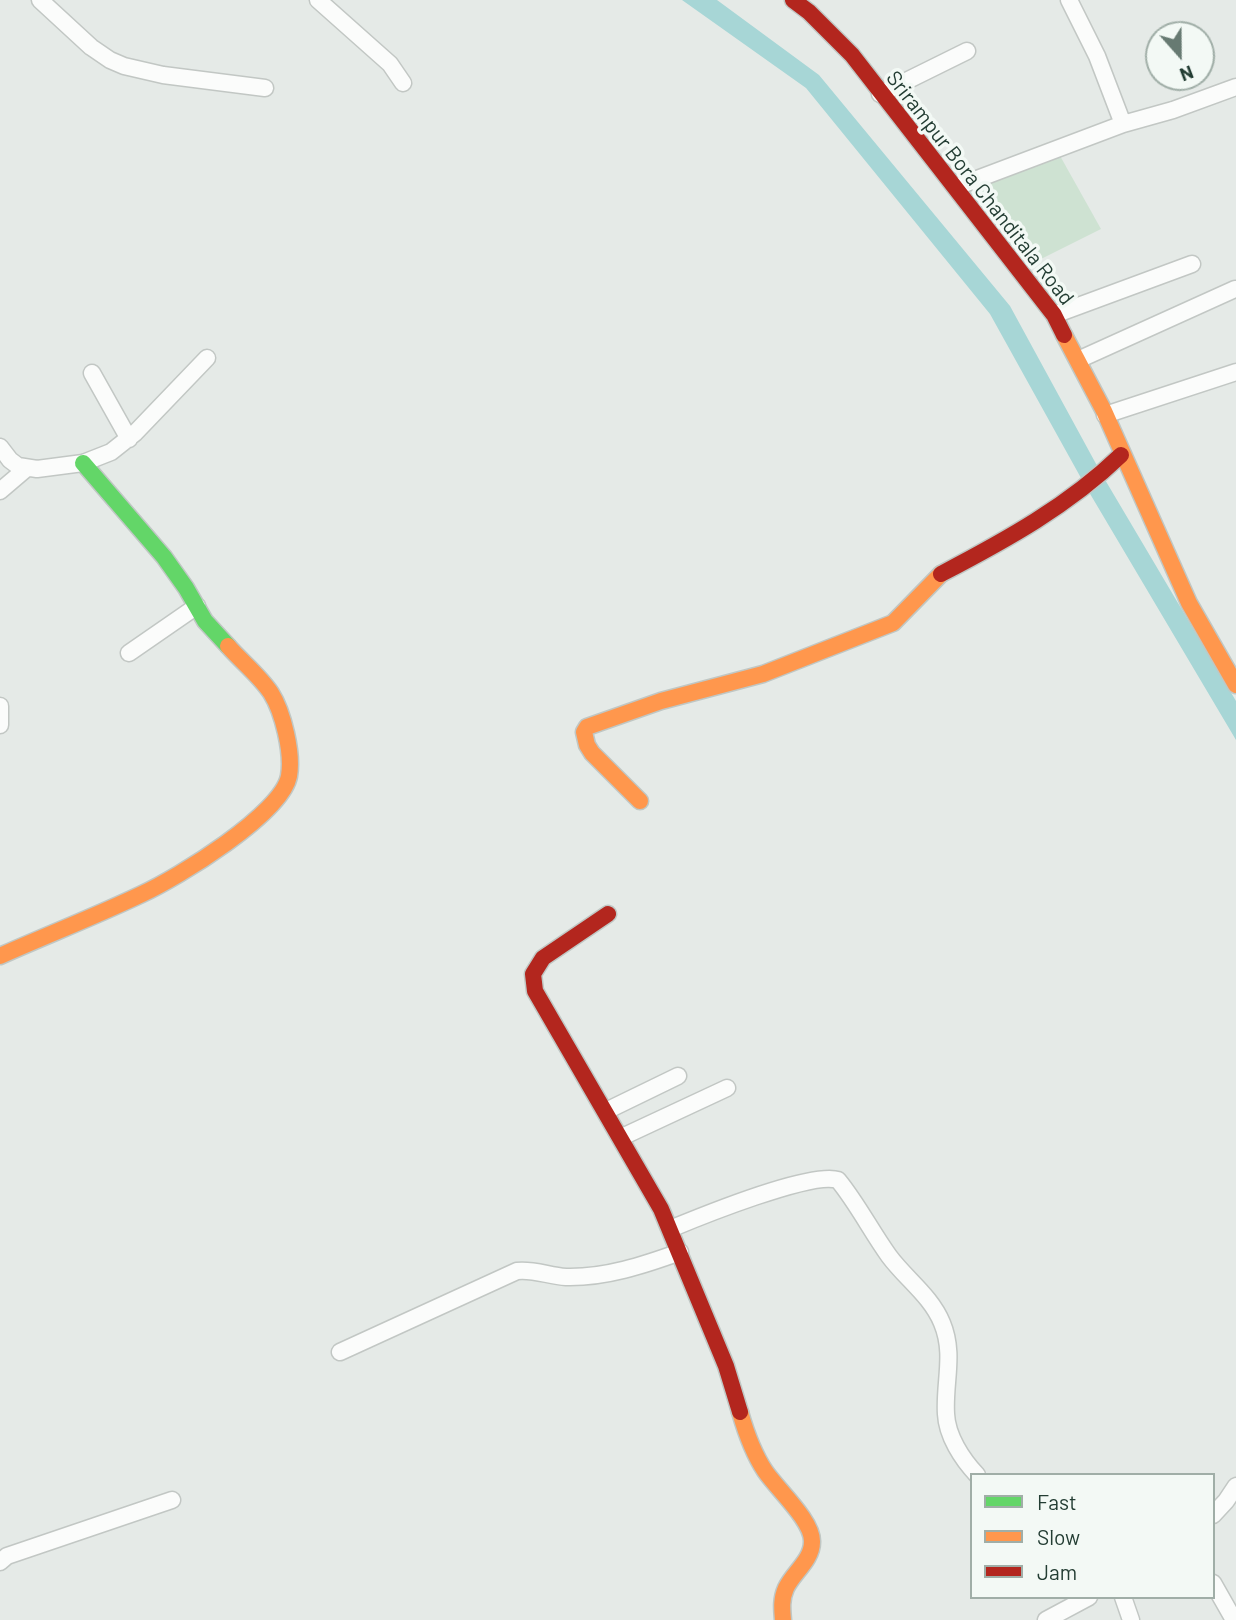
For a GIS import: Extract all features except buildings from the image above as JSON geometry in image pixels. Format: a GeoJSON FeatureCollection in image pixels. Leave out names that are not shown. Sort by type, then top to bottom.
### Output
{"type":"FeatureCollection","features":[{"type":"Feature","properties":{"kind":"street"},"geometry":{"type":"LineString","coordinates":[[40,0],[90,47],[124,66],[163,75],[265,88]]}},
{"type":"Feature","properties":{"kind":"street"},"geometry":{"type":"LineString","coordinates":[[318,0],[390,64],[403,83]]}},
{"type":"Feature","properties":{"kind":"street","name":"Srirampur Bora Chanditala Road"},"geometry":{"type":"LineString","coordinates":[[793,0],[809,12],[852,55],[1054,315],[1105,415],[1189,603],[1236,685]]}},
{"type":"Feature","properties":{"kind":"street"},"geometry":{"type":"LineString","coordinates":[[1069,0],[1097,56],[1123,124]]}},
{"type":"Feature","properties":{"kind":"street"},"geometry":{"type":"LineString","coordinates":[[880,94],[967,51]]}},
{"type":"Feature","properties":{"kind":"street"},"geometry":{"type":"LineString","coordinates":[[956,187],[1123,124],[1173,110],[1236,87]]}},
{"type":"Feature","properties":{"kind":"street"},"geometry":{"type":"LineString","coordinates":[[1054,315],[1192,264]]}},
{"type":"Feature","properties":{"kind":"street"},"geometry":{"type":"LineString","coordinates":[[1078,360],[1235,289]]}},
{"type":"Feature","properties":{"kind":"street"},"geometry":{"type":"LineString","coordinates":[[0,447],[10,460],[27,468],[54,468],[83,463],[111,452],[129,439],[207,358]]}},
{"type":"Feature","properties":{"kind":"street"},"geometry":{"type":"LineString","coordinates":[[1105,415],[1236,372]]}},
{"type":"Feature","properties":{"kind":"street"},"geometry":{"type":"LineString","coordinates":[[92,373],[129,439]]}},
{"type":"Feature","properties":{"kind":"street"},"geometry":{"type":"LineString","coordinates":[[640,801],[587,745],[584,732],[587,727],[661,701],[763,674],[883,628],[908,610],[937,576],[1033,526],[1086,488],[1121,455]]}},
{"type":"Feature","properties":{"kind":"street"},"geometry":{"type":"LineString","coordinates":[[0,956],[145,893],[252,824],[282,793],[289,777],[290,761],[285,728],[275,701],[260,678],[210,627],[164,557],[83,463]]}},
{"type":"Feature","properties":{"kind":"street"},"geometry":{"type":"LineString","coordinates":[[0,491],[27,468]]}},
{"type":"Feature","properties":{"kind":"street"},"geometry":{"type":"LineString","coordinates":[[129,653],[197,606]]}},
{"type":"Feature","properties":{"kind":"street"},"geometry":{"type":"LineString","coordinates":[[0,706],[0,725]]}},
{"type":"Feature","properties":{"kind":"street"},"geometry":{"type":"LineString","coordinates":[[608,914],[543,958],[533,974],[535,991],[622,1137],[670,1229],[726,1366],[749,1443],[765,1471],[801,1515],[812,1536],[811,1551],[785,1587],[781,1613],[783,1620]]}},
{"type":"Feature","properties":{"kind":"street"},"geometry":{"type":"LineString","coordinates":[[606,1111],[678,1076]]}},
{"type":"Feature","properties":{"kind":"street"},"geometry":{"type":"LineString","coordinates":[[622,1137],[727,1088]]}},
{"type":"Feature","properties":{"kind":"street"},"geometry":{"type":"LineString","coordinates":[[670,1229],[757,1196],[825,1178],[838,1180],[891,1259],[926,1297],[941,1319],[946,1332],[950,1361],[946,1403],[948,1429],[976,1473]]}},
{"type":"Feature","properties":{"kind":"street"},"geometry":{"type":"LineString","coordinates":[[340,1352],[517,1271],[534,1270],[562,1277],[601,1275],[680,1252]]}},
{"type":"Feature","properties":{"kind":"street"},"geometry":{"type":"LineString","coordinates":[[1215,1512],[1236,1486]]}},
{"type":"Feature","properties":{"kind":"street"},"geometry":{"type":"LineString","coordinates":[[0,1562],[8,1556],[172,1500]]}},
{"type":"Feature","properties":{"kind":"street"},"geometry":{"type":"LineString","coordinates":[[1215,1587],[1234,1620]]}},
{"type":"Feature","properties":{"kind":"street"},"geometry":{"type":"LineString","coordinates":[[1046,1620],[1079,1599]]}},
{"type":"Feature","properties":{"kind":"street"},"geometry":{"type":"LineString","coordinates":[[1124,1599],[1131,1620]]}},
{"type":"Feature","properties":{"kind":"green space"},"geometry":{"type":"Polygon","coordinates":[[[1059,154],[1101,229],[1029,265],[974,192],[1012,172],[1059,154]]]}},
{"type":"Feature","properties":{"kind":"water"},"geometry":{"type":"Polygon","coordinates":[[[682,0],[717,0],[819,75],[1010,306],[1101,473],[1236,701],[1236,740],[1086,487],[990,314],[806,88],[682,0]]]}},
{"type":"Feature","properties":{"kind":"traffic: fast"},"geometry":{"type":"LineString","coordinates":[[83,463],[164,557],[205,621],[228,646]]}},
{"type":"Feature","properties":{"kind":"traffic: slow"},"geometry":{"type":"LineString","coordinates":[[1064,335],[1104,411],[1189,603],[1236,685]]}},
{"type":"Feature","properties":{"kind":"traffic: slow"},"geometry":{"type":"LineString","coordinates":[[640,801],[592,753],[584,732],[587,727],[661,701],[763,674],[893,623],[941,574]]}},
{"type":"Feature","properties":{"kind":"traffic: slow"},"geometry":{"type":"LineString","coordinates":[[0,956],[125,902],[179,874],[249,826],[282,791],[289,776],[290,756],[279,711],[267,687],[228,646]]}},
{"type":"Feature","properties":{"kind":"traffic: slow"},"geometry":{"type":"LineString","coordinates":[[740,1412],[750,1443],[761,1464],[801,1515],[811,1534],[809,1555],[784,1592],[783,1620]]}},
{"type":"Feature","properties":{"kind":"traffic: jam"},"geometry":{"type":"LineString","coordinates":[[793,0],[809,12],[852,55],[1054,315],[1064,335]]}},
{"type":"Feature","properties":{"kind":"traffic: jam"},"geometry":{"type":"LineString","coordinates":[[941,574],[1013,535],[1058,506],[1121,455]]}},
{"type":"Feature","properties":{"kind":"traffic: jam"},"geometry":{"type":"LineString","coordinates":[[608,914],[543,958],[533,974],[535,991],[661,1209],[726,1366],[740,1412]]}}]}
